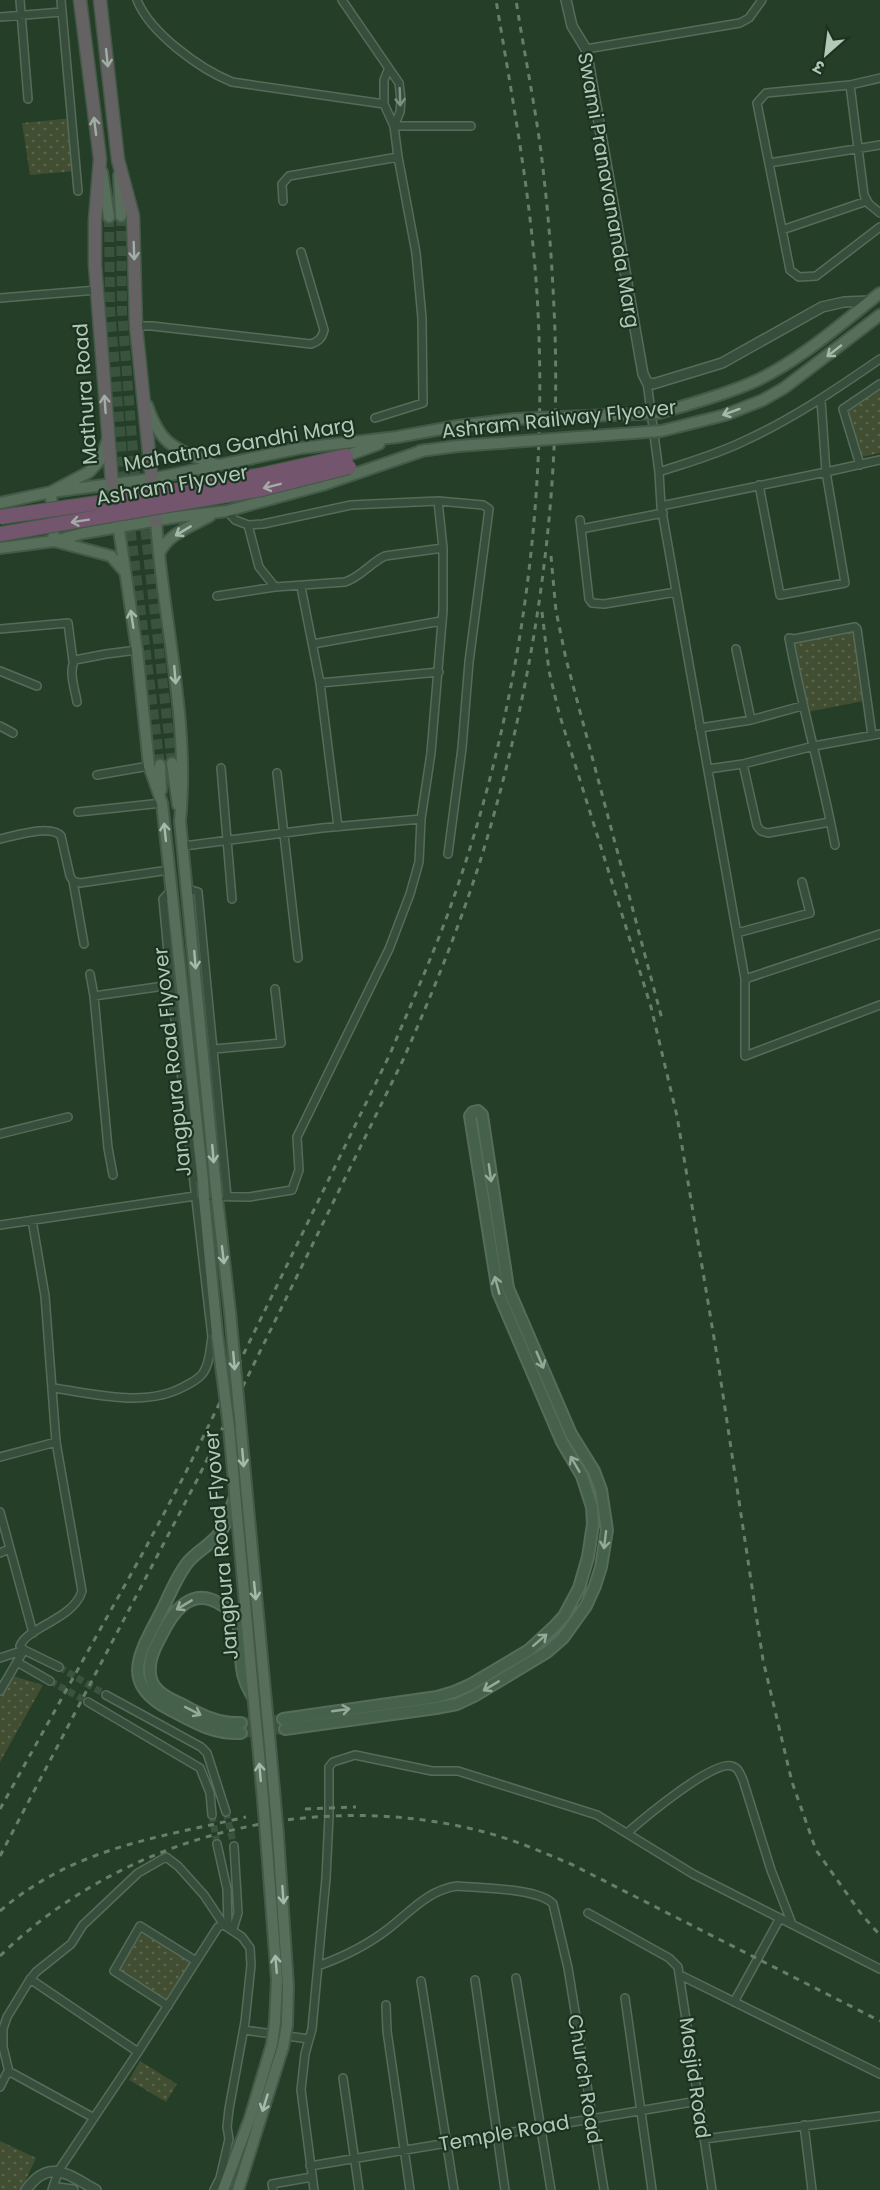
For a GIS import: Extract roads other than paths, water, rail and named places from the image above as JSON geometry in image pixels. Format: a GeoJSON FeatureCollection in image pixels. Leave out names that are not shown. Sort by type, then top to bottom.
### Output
{"type":"FeatureCollection","features":[{"type":"Feature","properties":{"kind":"highway","name":"Mathura Road"},"geometry":{"type":"LineString","coordinates":[[80,0],[100,159],[95,220],[97,290],[112,483]]}},
{"type":"Feature","properties":{"kind":"highway"},"geometry":{"type":"LineString","coordinates":[[100,0],[118,160],[133,216],[136,326],[156,521]]}},
{"type":"Feature","properties":{"kind":"highway","name":"Ashram Flyover"},"geometry":{"type":"LineString","coordinates":[[0,517],[146,496],[347,462]]}},
{"type":"Feature","properties":{"kind":"highway","name":"Ashram Flyover"},"geometry":{"type":"LineString","coordinates":[[0,541],[262,489],[347,462]]}},
{"type":"Feature","properties":{"kind":"main road"},"geometry":{"type":"LineString","coordinates":[[100,159],[115,216],[118,160]]}},
{"type":"Feature","properties":{"kind":"main road"},"geometry":{"type":"LineString","coordinates":[[870,301],[880,293]]}},
{"type":"Feature","properties":{"kind":"main road","name":"Ashram Railway Flyover"},"geometry":{"type":"LineString","coordinates":[[397,437],[514,419],[659,413],[733,390],[789,363],[870,301]]}},
{"type":"Feature","properties":{"kind":"main road","name":"Ashram Railway Flyover"},"geometry":{"type":"LineString","coordinates":[[425,450],[669,430],[725,415],[763,400],[784,388],[880,315]]}},
{"type":"Feature","properties":{"kind":"main road"},"geometry":{"type":"LineString","coordinates":[[144,394],[153,422],[164,441],[176,450],[217,465],[213,514]]}},
{"type":"Feature","properties":{"kind":"main road","name":"Mahatma Gandhi Marg"},"geometry":{"type":"LineString","coordinates":[[0,503],[51,492],[151,479],[301,448],[397,437]]}},
{"type":"Feature","properties":{"kind":"main road","name":"Mahatma Gandhi Marg"},"geometry":{"type":"LineString","coordinates":[[347,462],[397,437]]}},
{"type":"Feature","properties":{"kind":"main road"},"geometry":{"type":"LineString","coordinates":[[54,541],[51,492],[89,472],[100,460],[108,440]]}},
{"type":"Feature","properties":{"kind":"main road"},"geometry":{"type":"LineString","coordinates":[[0,541],[54,541],[117,526],[213,514],[322,485],[425,450]]}},
{"type":"Feature","properties":{"kind":"main road","name":"Mahatma Gandhi Marg"},"geometry":{"type":"LineString","coordinates":[[347,462],[425,450]]}},
{"type":"Feature","properties":{"kind":"main road","name":"Mathura Road"},"geometry":{"type":"LineString","coordinates":[[112,483],[137,650],[149,766],[162,803],[171,890]]}},
{"type":"Feature","properties":{"kind":"main road"},"geometry":{"type":"LineString","coordinates":[[159,554],[162,546],[179,531],[213,514]]}},
{"type":"Feature","properties":{"kind":"main road"},"geometry":{"type":"LineString","coordinates":[[156,521],[177,693],[184,784],[180,821]]}},
{"type":"Feature","properties":{"kind":"main road"},"geometry":{"type":"LineString","coordinates":[[54,541],[111,556],[125,572]]}},
{"type":"Feature","properties":{"kind":"main road"},"geometry":{"type":"LineString","coordinates":[[162,803],[166,764],[180,821],[188,890]]}},
{"type":"Feature","properties":{"kind":"main road","name":"Jangpura Road Flyover"},"geometry":{"type":"LineString","coordinates":[[171,890],[236,1494],[277,1980],[275,2022],[266,2068],[233,2165],[222,2190]]}},
{"type":"Feature","properties":{"kind":"main road","name":"Jangpura Road Flyover"},"geometry":{"type":"LineString","coordinates":[[188,890],[275,1801],[288,1986],[287,2025],[283,2047],[238,2190]]}},
{"type":"Feature","properties":{"kind":"main road"},"geometry":{"type":"LineString","coordinates":[[478,1111],[482,1115],[508,1288],[571,1434],[594,1471],[601,1490],[607,1530],[601,1567],[586,1606],[563,1638],[548,1652],[474,1696],[457,1704],[436,1708],[284,1724],[437,1697],[470,1685],[528,1650],[543,1638],[564,1616],[573,1601],[584,1573],[592,1541],[592,1507],[582,1476],[558,1433],[498,1292],[470,1116],[473,1112],[478,1111]]}},
{"type":"Feature","properties":{"kind":"main road"},"geometry":{"type":"LineString","coordinates":[[236,1494],[223,1529],[215,1540],[189,1561],[179,1576],[144,1645],[138,1667],[142,1686],[148,1696],[157,1703],[220,1733],[241,1728],[204,1716],[166,1697],[153,1683],[150,1664],[153,1652],[169,1618],[189,1601],[214,1600],[235,1617],[244,1678],[254,1698]]}},
{"type":"Feature","properties":{"kind":"street"},"geometry":{"type":"LineString","coordinates":[[20,0],[28,99]]}},
{"type":"Feature","properties":{"kind":"street"},"geometry":{"type":"LineString","coordinates":[[61,0],[78,191]]}},
{"type":"Feature","properties":{"kind":"street"},"geometry":{"type":"LineString","coordinates":[[137,0],[153,27],[219,77],[232,82],[384,104]]}},
{"type":"Feature","properties":{"kind":"street"},"geometry":{"type":"LineString","coordinates":[[342,0],[399,83],[402,92],[400,112],[394,126]]}},
{"type":"Feature","properties":{"kind":"street","name":"Swami Pranavananda Marg"},"geometry":{"type":"LineString","coordinates":[[566,0],[572,26],[586,49],[646,382]]}},
{"type":"Feature","properties":{"kind":"street"},"geometry":{"type":"LineString","coordinates":[[586,49],[740,23],[749,18],[762,0]]}},
{"type":"Feature","properties":{"kind":"street"},"geometry":{"type":"LineString","coordinates":[[0,17],[62,12]]}},
{"type":"Feature","properties":{"kind":"street"},"geometry":{"type":"LineString","coordinates":[[375,418],[423,404],[422,318],[416,253],[394,126],[384,104],[384,80],[388,70]]}},
{"type":"Feature","properties":{"kind":"street"},"geometry":{"type":"LineString","coordinates":[[880,78],[850,85],[766,93],[757,103],[790,270],[799,277],[816,276],[880,227]]}},
{"type":"Feature","properties":{"kind":"street"},"geometry":{"type":"LineString","coordinates":[[850,85],[864,195],[880,213]]}},
{"type":"Feature","properties":{"kind":"street"},"geometry":{"type":"LineString","coordinates":[[394,126],[471,126]]}},
{"type":"Feature","properties":{"kind":"street"},"geometry":{"type":"LineString","coordinates":[[769,163],[880,145]]}},
{"type":"Feature","properties":{"kind":"street"},"geometry":{"type":"LineString","coordinates":[[283,201],[282,184],[283,180],[289,176],[398,157]]}},
{"type":"Feature","properties":{"kind":"street"},"geometry":{"type":"LineString","coordinates":[[782,230],[867,201]]}},
{"type":"Feature","properties":{"kind":"street"},"geometry":{"type":"LineString","coordinates":[[136,326],[311,344],[318,342],[324,330],[301,252]]}},
{"type":"Feature","properties":{"kind":"street"},"geometry":{"type":"LineString","coordinates":[[0,298],[97,290]]}},
{"type":"Feature","properties":{"kind":"street"},"geometry":{"type":"LineString","coordinates":[[870,301],[844,302],[822,307],[722,363],[653,384],[646,382],[662,510],[745,979],[745,1056],[880,1005]]}},
{"type":"Feature","properties":{"kind":"street"},"geometry":{"type":"LineString","coordinates":[[659,472],[739,444],[821,400],[880,359]]}},
{"type":"Feature","properties":{"kind":"street"},"geometry":{"type":"LineString","coordinates":[[860,465],[843,409],[880,384]]}},
{"type":"Feature","properties":{"kind":"street"},"geometry":{"type":"LineString","coordinates":[[759,485],[780,595],[845,583],[826,472],[821,400]]}},
{"type":"Feature","properties":{"kind":"street"},"geometry":{"type":"LineString","coordinates":[[582,529],[759,485],[880,460]]}},
{"type":"Feature","properties":{"kind":"street"},"geometry":{"type":"LineString","coordinates":[[227,511],[235,520],[248,525],[263,524],[351,505],[438,501],[483,505],[489,509],[469,662],[462,748],[448,854]]}},
{"type":"Feature","properties":{"kind":"street"},"geometry":{"type":"LineString","coordinates":[[0,1225],[195,1197],[275,1195],[292,1190],[299,1170],[297,1137],[389,949],[410,894],[419,862],[421,819],[431,753],[439,672],[443,548],[438,501]]}},
{"type":"Feature","properties":{"kind":"street"},"geometry":{"type":"LineString","coordinates":[[580,520],[589,599],[592,603],[604,604],[676,592]]}},
{"type":"Feature","properties":{"kind":"street"},"geometry":{"type":"LineString","coordinates":[[248,525],[259,567],[275,587]]}},
{"type":"Feature","properties":{"kind":"street"},"geometry":{"type":"LineString","coordinates":[[217,596],[275,587],[301,587],[345,582],[354,580],[385,556],[443,548]]}},
{"type":"Feature","properties":{"kind":"street"},"geometry":{"type":"LineString","coordinates":[[301,587],[320,683],[338,827]]}},
{"type":"Feature","properties":{"kind":"street"},"geometry":{"type":"LineString","coordinates":[[313,644],[441,621]]}},
{"type":"Feature","properties":{"kind":"street"},"geometry":{"type":"LineString","coordinates":[[0,629],[68,623],[77,702]]}},
{"type":"Feature","properties":{"kind":"street"},"geometry":{"type":"LineString","coordinates":[[708,769],[743,764],[814,746],[876,735],[855,627],[794,639],[789,638],[802,706],[814,746],[835,845]]}},
{"type":"Feature","properties":{"kind":"street"},"geometry":{"type":"LineString","coordinates":[[74,661],[79,658],[137,650]]}},
{"type":"Feature","properties":{"kind":"street"},"geometry":{"type":"LineString","coordinates":[[736,650],[751,720]]}},
{"type":"Feature","properties":{"kind":"street"},"geometry":{"type":"LineString","coordinates":[[0,671],[37,686]]}},
{"type":"Feature","properties":{"kind":"street"},"geometry":{"type":"LineString","coordinates":[[320,683],[439,672]]}},
{"type":"Feature","properties":{"kind":"street"},"geometry":{"type":"LineString","coordinates":[[700,728],[751,720],[802,706]]}},
{"type":"Feature","properties":{"kind":"street"},"geometry":{"type":"LineString","coordinates":[[0,726],[13,733]]}},
{"type":"Feature","properties":{"kind":"street"},"geometry":{"type":"LineString","coordinates":[[743,764],[757,826],[761,831],[768,833],[830,822]]}},
{"type":"Feature","properties":{"kind":"street"},"geometry":{"type":"LineString","coordinates":[[97,775],[149,766]]}},
{"type":"Feature","properties":{"kind":"street"},"geometry":{"type":"LineString","coordinates":[[221,768],[232,899]]}},
{"type":"Feature","properties":{"kind":"street"},"geometry":{"type":"LineString","coordinates":[[277,773],[298,958]]}},
{"type":"Feature","properties":{"kind":"street"},"geometry":{"type":"LineString","coordinates":[[78,812],[162,803]]}},
{"type":"Feature","properties":{"kind":"street"},"geometry":{"type":"LineString","coordinates":[[184,846],[421,819]]}},
{"type":"Feature","properties":{"kind":"street"},"geometry":{"type":"LineString","coordinates":[[0,839],[46,830],[58,832],[73,881],[84,944]]}},
{"type":"Feature","properties":{"kind":"street"},"geometry":{"type":"LineString","coordinates":[[73,881],[80,883],[169,870]]}},
{"type":"Feature","properties":{"kind":"street"},"geometry":{"type":"LineString","coordinates":[[737,933],[810,913],[802,882]]}},
{"type":"Feature","properties":{"kind":"street"},"geometry":{"type":"LineString","coordinates":[[53,1388],[117,1396],[149,1397],[177,1391],[203,1373],[208,1362],[212,1337],[163,899],[171,890]]}},
{"type":"Feature","properties":{"kind":"street"},"geometry":{"type":"LineString","coordinates":[[188,890],[198,892],[227,1197]]}},
{"type":"Feature","properties":{"kind":"street"},"geometry":{"type":"LineString","coordinates":[[745,979],[880,934]]}},
{"type":"Feature","properties":{"kind":"street"},"geometry":{"type":"LineString","coordinates":[[90,974],[108,1148],[113,1175]]}},
{"type":"Feature","properties":{"kind":"street"},"geometry":{"type":"LineString","coordinates":[[94,996],[171,985]]}},
{"type":"Feature","properties":{"kind":"street"},"geometry":{"type":"LineString","coordinates":[[214,1049],[281,1043],[275,989]]}},
{"type":"Feature","properties":{"kind":"street"},"geometry":{"type":"LineString","coordinates":[[0,1134],[68,1117]]}},
{"type":"Feature","properties":{"kind":"street"},"geometry":{"type":"LineString","coordinates":[[32,1220],[43,1277],[57,1442],[82,1591],[77,1602],[54,1621],[20,1643],[24,1650],[59,1667]]}},
{"type":"Feature","properties":{"kind":"street"},"geometry":{"type":"LineString","coordinates":[[0,1457],[57,1442]]}},
{"type":"Feature","properties":{"kind":"street"},"geometry":{"type":"LineString","coordinates":[[0,1512],[33,1633]]}},
{"type":"Feature","properties":{"kind":"street"},"geometry":{"type":"LineString","coordinates":[[0,1553],[9,1549]]}},
{"type":"Feature","properties":{"kind":"street"},"geometry":{"type":"LineString","coordinates":[[0,1658],[24,1650]]}},
{"type":"Feature","properties":{"kind":"street"},"geometry":{"type":"LineString","coordinates":[[0,1691],[24,1650]]}},
{"type":"Feature","properties":{"kind":"street"},"geometry":{"type":"LineString","coordinates":[[17,1662],[50,1681]]}},
{"type":"Feature","properties":{"kind":"street"},"geometry":{"type":"LineString","coordinates":[[106,1695],[201,1747],[207,1753],[226,1812]]}},
{"type":"Feature","properties":{"kind":"street"},"geometry":{"type":"LineString","coordinates":[[88,1702],[200,1768],[210,1793],[213,1815]]}},
{"type":"Feature","properties":{"kind":"street"},"geometry":{"type":"LineString","coordinates":[[314,2190],[301,2090],[312,2028],[326,1878],[329,1767],[333,1762],[356,1755],[432,1771],[458,1771],[597,1815],[693,1874],[880,1969]]}},
{"type":"Feature","properties":{"kind":"street"},"geometry":{"type":"LineString","coordinates":[[627,1833],[693,1781],[717,1769],[728,1765],[734,1766],[740,1771],[771,1870],[792,1924]]}},
{"type":"Feature","properties":{"kind":"street"},"geometry":{"type":"LineString","coordinates":[[217,1844],[227,1889],[228,1927]]}},
{"type":"Feature","properties":{"kind":"street"},"geometry":{"type":"LineString","coordinates":[[228,1927],[238,1913],[234,1846]]}},
{"type":"Feature","properties":{"kind":"street"},"geometry":{"type":"LineString","coordinates":[[0,2087],[9,2072],[3,2047],[3,2029],[7,2017],[30,1979],[71,1944],[83,1925],[138,1873],[166,1857],[178,1866],[228,1927],[247,1941],[250,1948],[251,1965],[244,2030],[227,2127],[230,2139],[220,2178],[214,2190]]}},
{"type":"Feature","properties":{"kind":"street","name":"Church Road"},"geometry":{"type":"LineString","coordinates":[[318,1966],[347,1956],[386,1931],[428,1896],[445,1888],[457,1886],[532,1893],[549,1900],[553,1904],[568,1968],[604,2190]]}},
{"type":"Feature","properties":{"kind":"street","name":"Masjid Road"},"geometry":{"type":"LineString","coordinates":[[588,1913],[669,1958],[678,1967],[711,2190]]}},
{"type":"Feature","properties":{"kind":"street"},"geometry":{"type":"LineString","coordinates":[[734,2002],[780,1918]]}},
{"type":"Feature","properties":{"kind":"street"},"geometry":{"type":"LineString","coordinates":[[168,2006],[114,1971],[140,1926],[196,1961]]}},
{"type":"Feature","properties":{"kind":"street"},"geometry":{"type":"LineString","coordinates":[[53,2190],[59,2170],[218,1927],[228,1927]]}},
{"type":"Feature","properties":{"kind":"street"},"geometry":{"type":"LineString","coordinates":[[680,1975],[880,2074]]}},
{"type":"Feature","properties":{"kind":"street"},"geometry":{"type":"LineString","coordinates":[[516,1978],[551,2190]]}},
{"type":"Feature","properties":{"kind":"street"},"geometry":{"type":"LineString","coordinates":[[30,1979],[138,2052]]}},
{"type":"Feature","properties":{"kind":"street"},"geometry":{"type":"LineString","coordinates":[[475,1980],[505,2190]]}},
{"type":"Feature","properties":{"kind":"street"},"geometry":{"type":"LineString","coordinates":[[422,1981],[454,2190]]}},
{"type":"Feature","properties":{"kind":"street"},"geometry":{"type":"LineString","coordinates":[[625,1998],[652,2190]]}},
{"type":"Feature","properties":{"kind":"street"},"geometry":{"type":"LineString","coordinates":[[386,2005],[387,2031],[410,2190]]}},
{"type":"Feature","properties":{"kind":"street"},"geometry":{"type":"LineString","coordinates":[[244,2030],[309,2039]]}},
{"type":"Feature","properties":{"kind":"street"},"geometry":{"type":"LineString","coordinates":[[9,2072],[94,2118]]}},
{"type":"Feature","properties":{"kind":"street"},"geometry":{"type":"LineString","coordinates":[[344,2078],[359,2190]]}},
{"type":"Feature","properties":{"kind":"street","name":"Temple Road"},"geometry":{"type":"LineString","coordinates":[[310,2166],[698,2101]]}},
{"type":"Feature","properties":{"kind":"street"},"geometry":{"type":"LineString","coordinates":[[704,2139],[880,2116]]}},
{"type":"Feature","properties":{"kind":"street"},"geometry":{"type":"LineString","coordinates":[[804,2125],[812,2190]]}},
{"type":"Feature","properties":{"kind":"street"},"geometry":{"type":"LineString","coordinates":[[26,2190],[43,2173],[59,2170],[96,2190]]}},
{"type":"Feature","properties":{"kind":"street"},"geometry":{"type":"LineString","coordinates":[[272,2187],[312,2176]]}},
{"type":"Feature","properties":{"kind":"street"},"geometry":{"type":"LineString","coordinates":[[53,2190],[57,2188],[73,2190]]}},
{"type":"Feature","properties":{"kind":"tunnel"},"geometry":{"type":"LineString","coordinates":[[121,216],[122,311],[135,477],[145,528],[172,763]]}},
{"type":"Feature","properties":{"kind":"tunnel"},"geometry":{"type":"LineString","coordinates":[[109,217],[110,309],[124,478],[160,765]]}},
{"type":"Feature","properties":{"kind":"tunnel"},"geometry":{"type":"LineString","coordinates":[[59,1667],[106,1695]]}},
{"type":"Feature","properties":{"kind":"tunnel"},"geometry":{"type":"LineString","coordinates":[[50,1681],[88,1702]]}},
{"type":"Feature","properties":{"kind":"tunnel"},"geometry":{"type":"LineString","coordinates":[[241,1723],[283,1719]]}},
{"type":"Feature","properties":{"kind":"tunnel"},"geometry":{"type":"LineString","coordinates":[[241,1733],[285,1729]]}},
{"type":"Feature","properties":{"kind":"tunnel"},"geometry":{"type":"LineString","coordinates":[[226,1812],[234,1846]]}},
{"type":"Feature","properties":{"kind":"tunnel"},"geometry":{"type":"LineString","coordinates":[[212,1815],[217,1844]]}},
{"type":"Feature","properties":{"kind":"railway"},"geometry":{"type":"LineString","coordinates":[[0,1809],[185,1474],[390,1054],[446,919],[471,846],[492,771],[509,696],[532,543],[538,466],[540,389],[538,312],[532,233],[522,155],[496,0]]}},
{"type":"Feature","properties":{"kind":"railway"},"geometry":{"type":"LineString","coordinates":[[0,1856],[197,1480],[403,1060],[436,983],[465,905],[502,786],[518,719],[542,583],[554,446],[556,377],[546,194],[516,0]]}},
{"type":"Feature","properties":{"kind":"railway"},"geometry":{"type":"LineString","coordinates":[[551,556],[556,611],[566,659],[662,1019]]}},
{"type":"Feature","properties":{"kind":"railway"},"geometry":{"type":"LineString","coordinates":[[542,612],[549,671],[559,713],[651,1007],[677,1116],[718,1362],[763,1660],[792,1782],[816,1850],[862,1915],[880,1935]]}},
{"type":"Feature","properties":{"kind":"railway"},"geometry":{"type":"LineString","coordinates":[[305,1809],[356,1807]]}},
{"type":"Feature","properties":{"kind":"railway"},"geometry":{"type":"LineString","coordinates":[[0,1956],[50,1914],[106,1878],[165,1851],[228,1831],[293,1819],[358,1816],[424,1820],[499,1836],[573,1865],[880,2021]]}},
{"type":"Feature","properties":{"kind":"railway"},"geometry":{"type":"LineString","coordinates":[[0,1911],[28,1890],[86,1859],[148,1839],[246,1817]]}}]}
